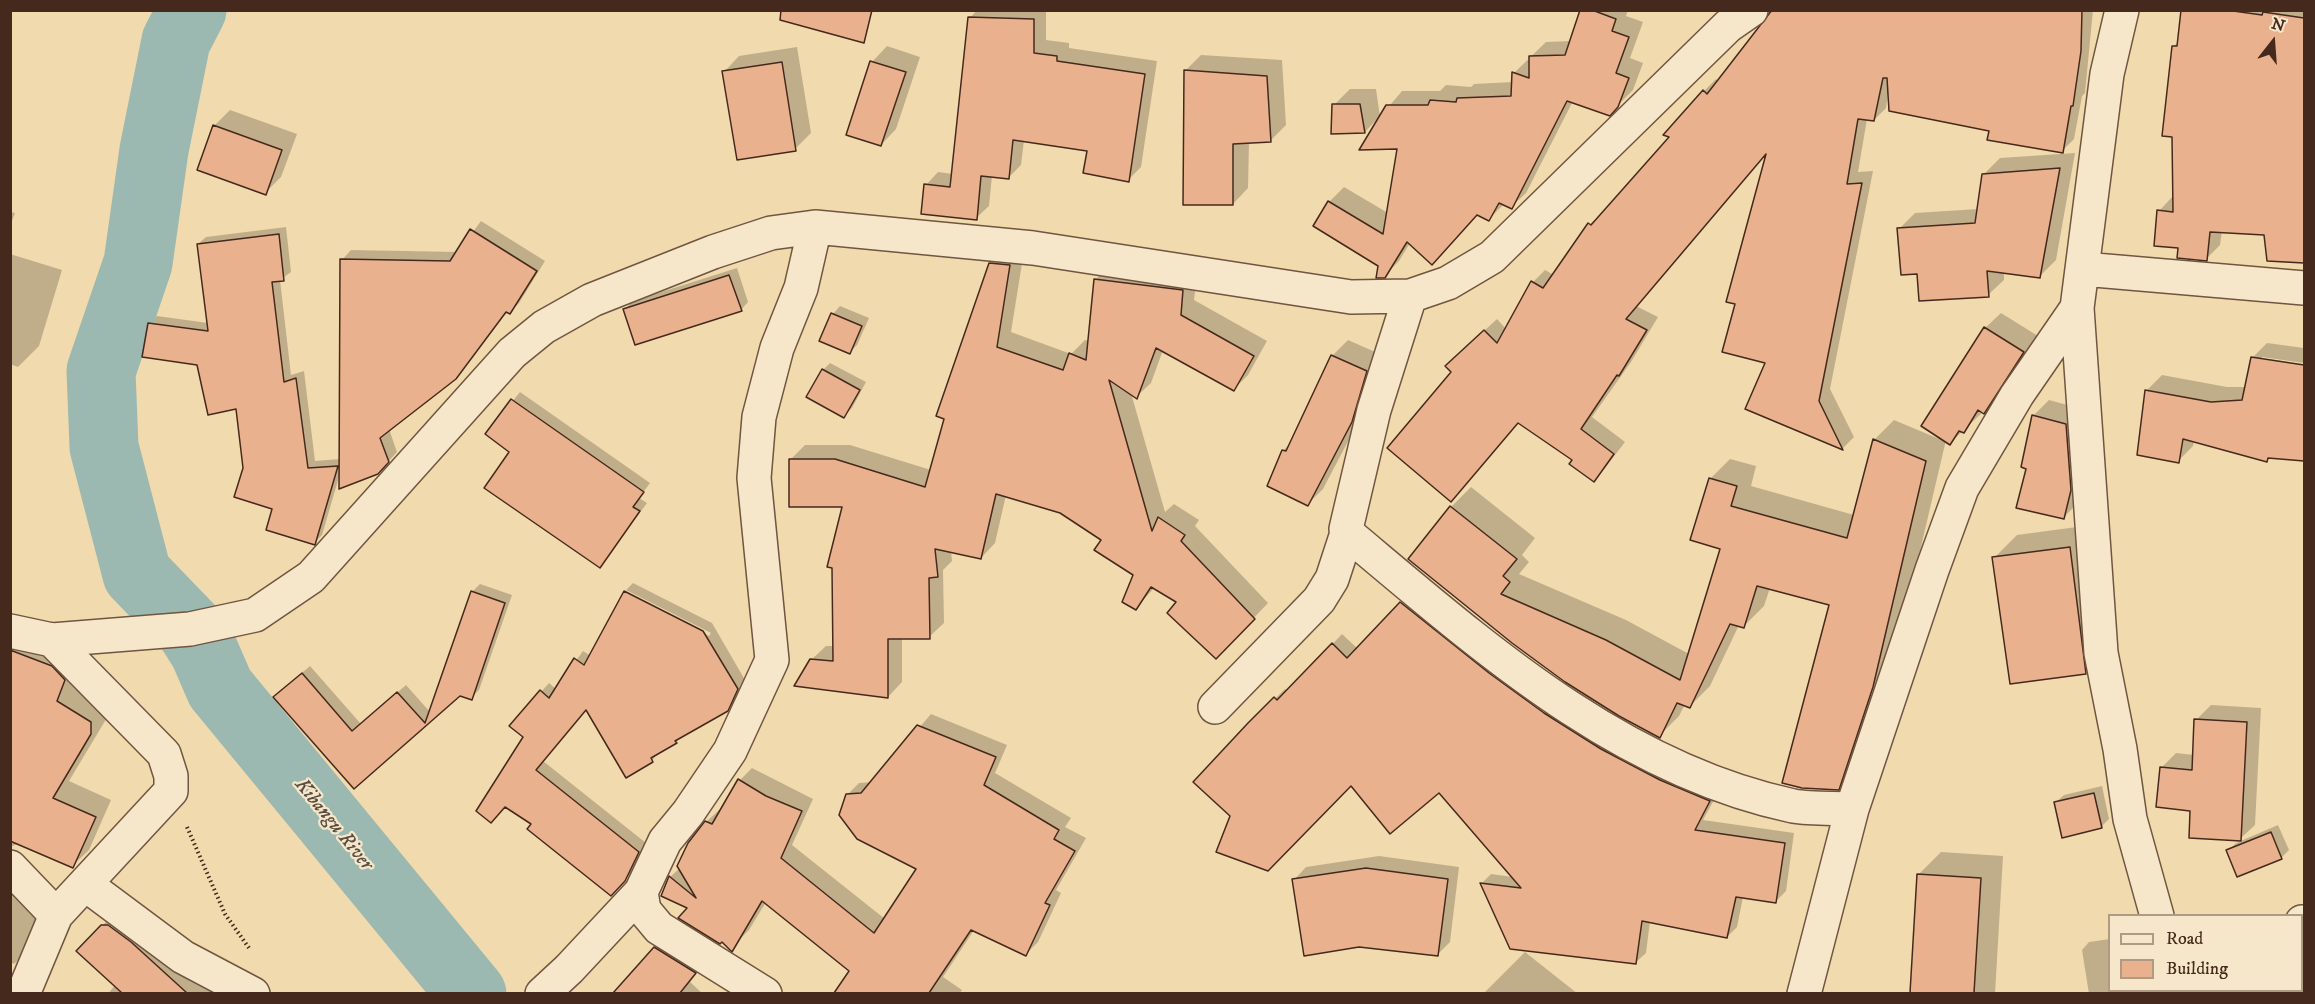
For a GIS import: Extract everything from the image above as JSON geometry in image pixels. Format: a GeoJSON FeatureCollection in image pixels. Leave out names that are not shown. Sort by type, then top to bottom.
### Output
{"type":"FeatureCollection","features":[{"type":"Feature","properties":{"kind":"street"},"geometry":{"type":"LineString","coordinates":[[10,631],[52,640],[190,630],[255,615],[311,577],[512,353],[544,327],[592,300],[713,252],[771,233],[815,227],[1033,248],[1351,297],[1410,296],[1448,283],[1492,257],[1728,26],[1751,10]]}},
{"type":"Feature","properties":{"kind":"street"},"geometry":{"type":"LineString","coordinates":[[2122,10],[2107,74],[2077,308],[2101,653],[2120,749],[2130,819],[2157,914]]}},
{"type":"Feature","properties":{"kind":"street"},"geometry":{"type":"LineString","coordinates":[[542,993],[569,969],[641,892],[665,841],[688,813],[730,751],[762,688],[772,660],[754,478],[759,417],[777,348],[801,288],[815,227]]}},
{"type":"Feature","properties":{"kind":"street"},"geometry":{"type":"LineString","coordinates":[[2083,269],[2304,288]]}},
{"type":"Feature","properties":{"kind":"street"},"geometry":{"type":"LineString","coordinates":[[1215,707],[1319,600],[1332,579],[1347,533],[1346,529],[1374,410],[1410,296]]}},
{"type":"Feature","properties":{"kind":"street"},"geometry":{"type":"LineString","coordinates":[[1804,993],[1852,809],[1962,488],[2017,395],[2077,308]]}},
{"type":"Feature","properties":{"kind":"street"},"geometry":{"type":"LineString","coordinates":[[1347,533],[1502,659],[1604,729],[1658,760],[1733,789],[1794,806],[1852,809]]}},
{"type":"Feature","properties":{"kind":"street"},"geometry":{"type":"LineString","coordinates":[[23,993],[56,915],[171,791],[171,776],[164,754],[52,640]]}},
{"type":"Feature","properties":{"kind":"street"},"geometry":{"type":"LineString","coordinates":[[10,867],[56,915]]}},
{"type":"Feature","properties":{"kind":"street"},"geometry":{"type":"LineString","coordinates":[[85,884],[183,957],[254,993]]}},
{"type":"Feature","properties":{"kind":"street"},"geometry":{"type":"LineString","coordinates":[[641,892],[644,910],[659,928],[765,993]]}},
{"type":"Feature","properties":{"kind":"path"},"geometry":{"type":"LineString","coordinates":[[171,791],[225,914],[251,952]]}},
{"type":"Feature","properties":{"kind":"building"},"geometry":{"type":"Polygon","coordinates":[[[781,10],[872,10],[864,43],[780,20],[781,10]]]}},
{"type":"Feature","properties":{"kind":"building"},"geometry":{"type":"Polygon","coordinates":[[[1580,10],[1592,10],[1616,19],[1612,31],[1629,37],[1616,73],[1629,78],[1618,107],[1610,116],[1567,101],[1512,209],[1499,203],[1489,221],[1477,215],[1432,265],[1407,242],[1385,278],[1376,278],[1378,266],[1313,226],[1328,201],[1383,234],[1397,149],[1359,150],[1386,105],[1428,105],[1430,100],[1456,102],[1457,98],[1511,96],[1512,72],[1529,78],[1529,56],[1565,55],[1580,10]]]}},
{"type":"Feature","properties":{"kind":"building"},"geometry":{"type":"Polygon","coordinates":[[[1772,10],[2082,10],[2081,51],[2063,153],[1987,140],[1989,131],[1889,111],[1887,78],[1883,78],[1874,121],[1858,119],[1847,184],[1862,183],[1819,401],[1843,450],[1745,409],[1765,363],[1722,352],[1735,304],[1726,302],[1766,154],[1626,319],[1647,330],[1619,376],[1617,375],[1581,429],[1614,454],[1594,482],[1569,464],[1572,460],[1518,423],[1451,502],[1387,448],[1451,372],[1445,366],[1484,330],[1497,343],[1531,281],[1543,288],[1588,223],[1591,225],[1669,137],[1663,135],[1703,90],[1707,94],[1772,10]]]}},
{"type":"Feature","properties":{"kind":"building"},"geometry":{"type":"Polygon","coordinates":[[[2181,10],[2226,10],[2262,15],[2263,12],[2304,18],[2304,263],[2267,261],[2264,235],[2210,232],[2207,261],[2177,258],[2178,248],[2154,246],[2157,210],[2173,212],[2172,137],[2162,136],[2172,46],[2177,46],[2181,10]]]}},
{"type":"Feature","properties":{"kind":"building"},"geometry":{"type":"Polygon","coordinates":[[[968,17],[1034,19],[1034,53],[1057,56],[1057,61],[1145,74],[1129,182],[1083,173],[1087,151],[1013,140],[1009,179],[981,176],[977,220],[921,214],[924,184],[950,187],[968,17]]]}},
{"type":"Feature","properties":{"kind":"building"},"geometry":{"type":"Polygon","coordinates":[[[870,61],[906,72],[881,146],[846,135],[870,61]]]}},
{"type":"Feature","properties":{"kind":"building"},"geometry":{"type":"Polygon","coordinates":[[[782,62],[796,151],[737,160],[722,71],[782,62]]]}},
{"type":"Feature","properties":{"kind":"building"},"geometry":{"type":"Polygon","coordinates":[[[1184,70],[1267,76],[1271,142],[1233,144],[1233,205],[1183,205],[1184,70]]]}},
{"type":"Feature","properties":{"kind":"building"},"geometry":{"type":"Polygon","coordinates":[[[1332,104],[1360,104],[1365,133],[1331,134],[1332,104]]]}},
{"type":"Feature","properties":{"kind":"building"},"geometry":{"type":"Polygon","coordinates":[[[213,125],[282,150],[266,195],[197,170],[213,125]]]}},
{"type":"Feature","properties":{"kind":"building"},"geometry":{"type":"Polygon","coordinates":[[[2060,168],[2040,278],[1987,271],[1989,297],[1919,301],[1917,274],[1901,275],[1897,228],[1975,223],[1982,174],[2060,168]]]}},
{"type":"Feature","properties":{"kind":"building"},"geometry":{"type":"Polygon","coordinates":[[[470,229],[537,271],[510,314],[506,312],[456,379],[380,438],[389,462],[378,474],[339,489],[340,259],[450,261],[470,229]]]}},
{"type":"Feature","properties":{"kind":"building"},"geometry":{"type":"Polygon","coordinates":[[[279,234],[284,281],[272,282],[284,382],[296,378],[308,468],[338,466],[315,545],[266,530],[272,509],[234,497],[243,468],[236,409],[208,415],[197,365],[142,357],[148,323],[208,331],[197,244],[279,234]]]}},
{"type":"Feature","properties":{"kind":"building"},"geometry":{"type":"Polygon","coordinates":[[[989,263],[1010,265],[997,347],[1063,370],[1069,353],[1086,360],[1094,279],[1183,290],[1181,315],[1254,356],[1234,391],[1156,348],[1137,399],[1109,380],[1152,531],[1158,517],[1185,535],[1181,541],[1255,619],[1216,659],[1167,613],[1176,602],[1151,587],[1136,610],[1122,602],[1133,575],[1094,550],[1101,540],[1060,513],[996,494],[981,559],[935,549],[938,577],[929,578],[930,639],[888,639],[888,698],[794,686],[810,659],[833,661],[832,568],[827,567],[842,507],[789,507],[789,459],[835,459],[925,487],[944,419],[936,416],[989,263]]]}},
{"type":"Feature","properties":{"kind":"building"},"geometry":{"type":"Polygon","coordinates":[[[729,275],[742,311],[635,345],[623,309],[729,275]]]}},
{"type":"Feature","properties":{"kind":"building"},"geometry":{"type":"Polygon","coordinates":[[[831,313],[862,326],[850,354],[819,341],[831,313]]]}},
{"type":"Feature","properties":{"kind":"building"},"geometry":{"type":"Polygon","coordinates":[[[1984,327],[2024,352],[1984,414],[1978,410],[1964,433],[1959,431],[1950,445],[1921,426],[1984,327]]]}},
{"type":"Feature","properties":{"kind":"building"},"geometry":{"type":"Polygon","coordinates":[[[1331,355],[1367,371],[1352,422],[1308,506],[1267,486],[1282,450],[1286,451],[1331,355]]]}},
{"type":"Feature","properties":{"kind":"building"},"geometry":{"type":"Polygon","coordinates":[[[2251,357],[2304,365],[2304,461],[2268,458],[2267,462],[2183,439],[2179,463],[2137,455],[2145,390],[2211,402],[2242,400],[2251,357]]]}},
{"type":"Feature","properties":{"kind":"building"},"geometry":{"type":"Polygon","coordinates":[[[822,369],[860,390],[844,418],[806,397],[822,369]]]}},
{"type":"Feature","properties":{"kind":"building"},"geometry":{"type":"Polygon","coordinates":[[[511,399],[644,492],[633,507],[640,511],[600,568],[484,488],[509,452],[485,434],[511,399]]]}},
{"type":"Feature","properties":{"kind":"building"},"geometry":{"type":"Polygon","coordinates":[[[2032,415],[2066,424],[2071,490],[2064,519],[2016,508],[2026,469],[2021,467],[2032,415]]]}},
{"type":"Feature","properties":{"kind":"building"},"geometry":{"type":"Polygon","coordinates":[[[1873,439],[1926,461],[1873,687],[1839,790],[1802,788],[1782,783],[1829,605],[1757,586],[1744,628],[1730,624],[1690,708],[1677,703],[1660,738],[1619,716],[1565,682],[1512,643],[1408,559],[1450,506],[1517,559],[1503,576],[1510,582],[1501,594],[1606,640],[1680,680],[1720,549],[1690,540],[1709,478],[1737,486],[1731,506],[1847,538],[1873,439]]]}},
{"type":"Feature","properties":{"kind":"building"},"geometry":{"type":"Polygon","coordinates":[[[2070,547],[2086,674],[2010,684],[1992,557],[2070,547]]]}},
{"type":"Feature","properties":{"kind":"building"},"geometry":{"type":"Polygon","coordinates":[[[471,591],[505,603],[472,700],[460,696],[354,789],[273,697],[302,673],[352,731],[397,692],[425,723],[471,591]]]}},
{"type":"Feature","properties":{"kind":"building"},"geometry":{"type":"Polygon","coordinates":[[[624,591],[703,631],[738,689],[728,711],[675,741],[677,743],[651,758],[653,762],[626,778],[586,710],[536,770],[639,852],[625,881],[611,896],[527,829],[531,824],[505,807],[491,823],[476,811],[523,737],[509,726],[540,690],[549,698],[574,658],[584,665],[624,591]]]}},
{"type":"Feature","properties":{"kind":"building"},"geometry":{"type":"Polygon","coordinates":[[[1400,602],[1489,673],[1544,713],[1601,749],[1660,780],[1710,801],[1695,830],[1785,843],[1776,903],[1736,897],[1727,938],[1642,921],[1636,964],[1510,949],[1480,883],[1521,888],[1439,793],[1390,834],[1351,786],[1268,871],[1216,852],[1230,816],[1193,782],[1274,697],[1277,700],[1332,643],[1347,658],[1400,602]]]}},
{"type":"Feature","properties":{"kind":"building"},"geometry":{"type":"Polygon","coordinates":[[[10,650],[52,666],[65,680],[57,701],[91,722],[91,734],[53,798],[96,817],[73,868],[10,841],[10,650]]]}},
{"type":"Feature","properties":{"kind":"building"},"geometry":{"type":"Polygon","coordinates":[[[2194,719],[2247,722],[2241,841],[2189,838],[2190,811],[2156,807],[2160,767],[2192,770],[2194,719]]]}},
{"type":"Feature","properties":{"kind":"building"},"geometry":{"type":"Polygon","coordinates":[[[917,725],[996,757],[984,785],[1059,830],[1054,839],[1075,851],[1045,903],[1050,905],[1026,956],[971,930],[929,993],[834,993],[849,971],[762,901],[732,952],[722,942],[720,944],[678,918],[687,908],[661,896],[669,876],[696,898],[677,866],[688,843],[705,821],[712,824],[738,779],[766,796],[802,811],[781,858],[874,933],[916,869],[857,839],[839,815],[846,794],[861,793],[917,725]]]}},
{"type":"Feature","properties":{"kind":"building"},"geometry":{"type":"Polygon","coordinates":[[[2094,793],[2102,828],[2062,838],[2054,802],[2094,793]]]}},
{"type":"Feature","properties":{"kind":"building"},"geometry":{"type":"Polygon","coordinates":[[[2271,832],[2282,859],[2237,877],[2226,850],[2271,832]]]}},
{"type":"Feature","properties":{"kind":"building"},"geometry":{"type":"Polygon","coordinates":[[[1366,868],[1448,879],[1438,956],[1359,947],[1304,956],[1292,879],[1366,868]]]}},
{"type":"Feature","properties":{"kind":"building"},"geometry":{"type":"Polygon","coordinates":[[[1917,874],[1981,878],[1974,993],[1910,993],[1917,874]]]}},
{"type":"Feature","properties":{"kind":"building"},"geometry":{"type":"Polygon","coordinates":[[[101,925],[108,925],[131,942],[187,993],[122,993],[76,951],[101,925]]]}},
{"type":"Feature","properties":{"kind":"building"},"geometry":{"type":"Polygon","coordinates":[[[654,947],[696,973],[680,993],[613,993],[654,947]]]}},
{"type":"Feature","properties":{"kind":"waterway","name":"Kibangu River"},"geometry":{"type":"LineString","coordinates":[[192,10],[176,41],[154,150],[138,263],[101,371],[104,447],[137,574],[190,629],[204,651],[220,688],[472,994]]}}]}
